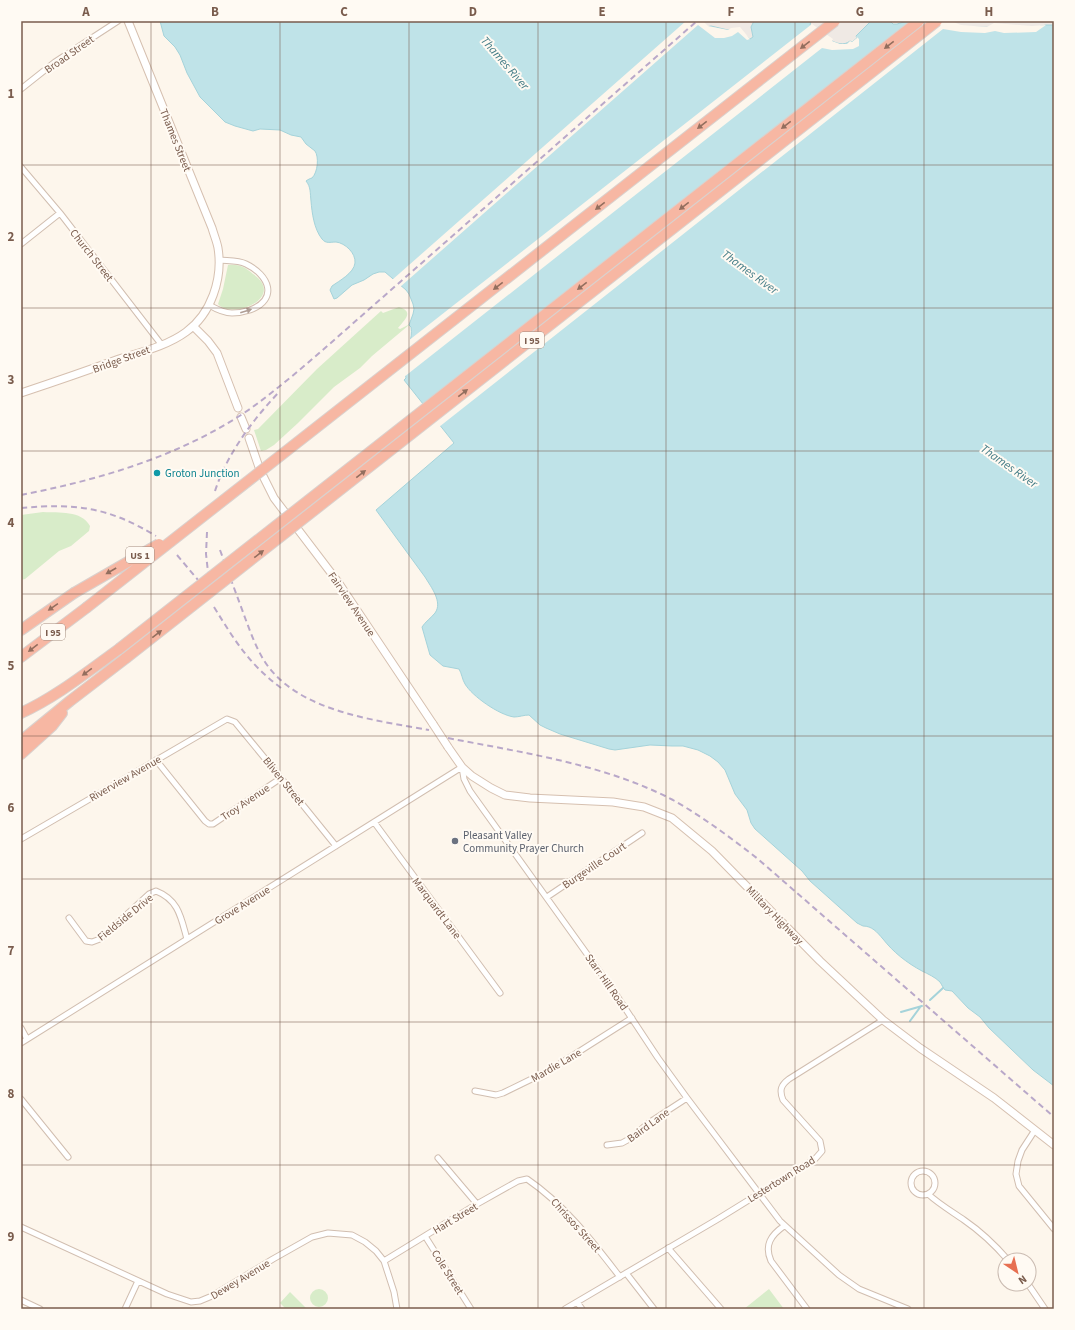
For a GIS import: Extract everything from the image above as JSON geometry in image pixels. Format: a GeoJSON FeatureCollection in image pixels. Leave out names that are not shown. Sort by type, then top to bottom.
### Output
{"type":"FeatureCollection","features":[{"type":"Feature","properties":{"kind":"highway","name":"I 95"},"geometry":{"type":"LineString","coordinates":[[21,657],[205,516],[835,21]]}},
{"type":"Feature","properties":{"kind":"highway"},"geometry":{"type":"LineString","coordinates":[[21,713],[36,706],[65,688],[119,649],[919,21]]}},
{"type":"Feature","properties":{"kind":"highway","name":"I 95"},"geometry":{"type":"LineString","coordinates":[[21,741],[937,21]]}},
{"type":"Feature","properties":{"kind":"highway","name":"US 1"},"geometry":{"type":"LineString","coordinates":[[21,630],[74,592],[205,516]]}},
{"type":"Feature","properties":{"kind":"highway"},"geometry":{"type":"LineString","coordinates":[[21,754],[52,726],[70,701]]}},
{"type":"Feature","properties":{"kind":"street","name":"Broad Street"},"geometry":{"type":"LineString","coordinates":[[21,89],[55,62],[118,21]]}},
{"type":"Feature","properties":{"kind":"street","name":"Thames Street"},"geometry":{"type":"LineString","coordinates":[[128,21],[212,228],[218,248],[219,260]]}},
{"type":"Feature","properties":{"kind":"street","name":"Church Street"},"geometry":{"type":"LineString","coordinates":[[21,167],[60,214],[161,344]]}},
{"type":"Feature","properties":{"kind":"street"},"geometry":{"type":"LineString","coordinates":[[21,244],[60,214]]}},
{"type":"Feature","properties":{"kind":"street","name":"Bridge Street"},"geometry":{"type":"LineString","coordinates":[[21,393],[177,338],[194,326],[209,306],[216,288],[219,260]]}},
{"type":"Feature","properties":{"kind":"street"},"geometry":{"type":"LineString","coordinates":[[209,306],[231,313],[242,312],[257,307],[266,298],[268,293],[269,288],[265,280],[253,268],[242,262],[219,260]]}},
{"type":"Feature","properties":{"kind":"street"},"geometry":{"type":"LineString","coordinates":[[194,326],[212,345],[220,357],[238,408]]}},
{"type":"Feature","properties":{"kind":"street"},"geometry":{"type":"LineString","coordinates":[[241,417],[246,429]]}},
{"type":"Feature","properties":{"kind":"street","name":"Fairview Avenue"},"geometry":{"type":"LineString","coordinates":[[249,438],[262,476],[274,498],[342,588],[462,767]]}},
{"type":"Feature","properties":{"kind":"street","name":"Riverview Avenue"},"geometry":{"type":"LineString","coordinates":[[21,839],[224,720],[229,719]]}},
{"type":"Feature","properties":{"kind":"street","name":"Bliven Street"},"geometry":{"type":"LineString","coordinates":[[229,719],[235,722],[336,846]]}},
{"type":"Feature","properties":{"kind":"street","name":"Troy Avenue"},"geometry":{"type":"LineString","coordinates":[[156,760],[209,824],[213,824],[281,778]]}},
{"type":"Feature","properties":{"kind":"street","name":"Grove Avenue"},"geometry":{"type":"LineString","coordinates":[[21,1043],[462,767]]}},
{"type":"Feature","properties":{"kind":"street","name":"Starr Hill Road"},"geometry":{"type":"LineString","coordinates":[[462,767],[462,773],[467,785],[615,993],[687,1098],[784,1226],[839,1275],[859,1289],[908,1309]]}},
{"type":"Feature","properties":{"kind":"street","name":"Military Highway"},"geometry":{"type":"LineString","coordinates":[[462,767],[485,784],[505,794],[530,798],[612,802],[644,807],[672,818],[712,851],[820,961],[883,1020],[920,1048],[994,1098],[1054,1146]]}},
{"type":"Feature","properties":{"kind":"street","name":"Marquardt Lane"},"geometry":{"type":"LineString","coordinates":[[374,822],[500,993]]}},
{"type":"Feature","properties":{"kind":"street","name":"Burgeville Court"},"geometry":{"type":"LineString","coordinates":[[547,897],[642,832]]}},
{"type":"Feature","properties":{"kind":"street","name":"Fieldside Drive"},"geometry":{"type":"LineString","coordinates":[[69,918],[86,941],[92,942],[100,939],[149,894],[156,891],[165,894],[173,902],[178,910],[187,939]]}},
{"type":"Feature","properties":{"kind":"street","name":"Mardie Lane"},"geometry":{"type":"LineString","coordinates":[[475,1091],[496,1095],[504,1093],[560,1064],[632,1018]]}},
{"type":"Feature","properties":{"kind":"street","name":"Lestertown Road"},"geometry":{"type":"LineString","coordinates":[[565,1309],[815,1159],[822,1151],[820,1141],[783,1100],[780,1094],[781,1089],[789,1079],[883,1020]]}},
{"type":"Feature","properties":{"kind":"street"},"geometry":{"type":"LineString","coordinates":[[21,1028],[28,1039]]}},
{"type":"Feature","properties":{"kind":"street","name":"Baird Lane"},"geometry":{"type":"LineString","coordinates":[[606,1145],[622,1143],[633,1137],[647,1124],[687,1098]]}},
{"type":"Feature","properties":{"kind":"street"},"geometry":{"type":"LineString","coordinates":[[21,1099],[68,1157]]}},
{"type":"Feature","properties":{"kind":"street"},"geometry":{"type":"LineString","coordinates":[[1035,1130],[1022,1150],[1018,1161],[1016,1174],[1019,1186],[1054,1229]]}},
{"type":"Feature","properties":{"kind":"street"},"geometry":{"type":"LineString","coordinates":[[438,1158],[477,1204]]}},
{"type":"Feature","properties":{"kind":"street"},"geometry":{"type":"LineString","coordinates":[[928,1194],[933,1189],[935,1182],[934,1179],[926,1172],[918,1172],[911,1181],[914,1191],[920,1195],[928,1194],[965,1220],[1000,1252]]}},
{"type":"Feature","properties":{"kind":"street","name":"Hart Street"},"geometry":{"type":"LineString","coordinates":[[384,1261],[477,1204],[518,1182],[527,1179]]}},
{"type":"Feature","properties":{"kind":"street","name":"Chrissos Street"},"geometry":{"type":"LineString","coordinates":[[527,1179],[544,1190],[558,1204],[588,1236],[620,1277]]}},
{"type":"Feature","properties":{"kind":"street"},"geometry":{"type":"LineString","coordinates":[[784,1226],[774,1234],[768,1248],[768,1255],[807,1309]]}},
{"type":"Feature","properties":{"kind":"street","name":"Dewey Avenue"},"geometry":{"type":"LineString","coordinates":[[21,1228],[167,1294],[191,1302],[200,1301],[212,1296],[312,1237],[328,1233],[352,1235],[365,1242],[376,1251],[384,1261],[394,1292],[397,1309]]}},
{"type":"Feature","properties":{"kind":"street","name":"Cole Street"},"geometry":{"type":"LineString","coordinates":[[425,1236],[471,1309]]}},
{"type":"Feature","properties":{"kind":"street"},"geometry":{"type":"LineString","coordinates":[[668,1248],[721,1309]]}},
{"type":"Feature","properties":{"kind":"street"},"geometry":{"type":"LineString","coordinates":[[626,1273],[654,1309]]}},
{"type":"Feature","properties":{"kind":"street"},"geometry":{"type":"LineString","coordinates":[[125,1309],[138,1281]]}},
{"type":"Feature","properties":{"kind":"street"},"geometry":{"type":"LineString","coordinates":[[1033,1292],[1045,1309]]}},
{"type":"Feature","properties":{"kind":"street"},"geometry":{"type":"LineString","coordinates":[[21,1300],[29,1307],[40,1309]]}},
{"type":"Feature","properties":{"kind":"street"},"geometry":{"type":"LineString","coordinates":[[577,1302],[582,1309]]}},
{"type":"Feature","properties":{"kind":"shaded area"},"geometry":{"type":"Polygon","coordinates":[[[701,21],[754,21],[753,37],[750,39],[729,30],[716,27],[708,28],[701,21]]]}},
{"type":"Feature","properties":{"kind":"shaded area"},"geometry":{"type":"Polygon","coordinates":[[[811,21],[871,21],[856,36],[857,38],[847,44],[840,44],[831,41],[810,25],[811,21]]]}},
{"type":"Feature","properties":{"kind":"shaded area"},"geometry":{"type":"Polygon","coordinates":[[[946,21],[1054,21],[1054,25],[1033,28],[961,27],[946,21]]]}},
{"type":"Feature","properties":{"kind":"green space"},"geometry":{"type":"Polygon","coordinates":[[[228,265],[235,265],[244,268],[262,283],[264,291],[261,298],[254,304],[234,310],[225,309],[218,304],[228,265]]]}},
{"type":"Feature","properties":{"kind":"green space"},"geometry":{"type":"Polygon","coordinates":[[[399,307],[406,311],[407,316],[398,328],[400,329],[410,324],[360,368],[334,387],[274,445],[261,451],[254,430],[258,429],[317,369],[381,311],[383,313],[399,307]]]}},
{"type":"Feature","properties":{"kind":"green space"},"geometry":{"type":"Polygon","coordinates":[[[43,512],[69,513],[81,517],[90,526],[89,531],[71,546],[59,551],[25,579],[21,580],[21,515],[43,512]]]}},
{"type":"Feature","properties":{"kind":"green space"},"geometry":{"type":"Polygon","coordinates":[[[319,1289],[325,1292],[328,1298],[325,1304],[319,1307],[313,1304],[310,1298],[313,1292],[319,1289]]]}},
{"type":"Feature","properties":{"kind":"green space"},"geometry":{"type":"Polygon","coordinates":[[[769,1289],[784,1309],[744,1309],[769,1289]]]}},
{"type":"Feature","properties":{"kind":"green space"},"geometry":{"type":"Polygon","coordinates":[[[290,1292],[307,1309],[286,1309],[280,1303],[290,1292]]]}},
{"type":"Feature","properties":{"kind":"water","name":"Thames River"},"geometry":{"type":"Polygon","coordinates":[[[160,21],[701,21],[706,27],[711,26],[728,30],[740,29],[750,39],[753,37],[751,27],[754,21],[811,21],[810,25],[829,39],[840,44],[850,41],[852,42],[871,21],[890,21],[893,24],[897,24],[907,21],[946,21],[961,27],[1033,28],[1054,25],[1054,1086],[1033,1070],[952,991],[945,990],[936,979],[906,961],[874,930],[857,923],[755,829],[751,823],[747,810],[735,794],[725,770],[710,756],[698,750],[683,746],[650,745],[615,750],[609,749],[560,734],[540,725],[529,715],[514,717],[508,716],[486,704],[468,689],[459,669],[443,666],[430,655],[422,627],[435,613],[438,604],[437,599],[425,577],[376,510],[454,443],[404,380],[406,378],[405,359],[411,336],[411,327],[409,325],[414,309],[409,294],[385,272],[379,272],[352,285],[334,299],[330,290],[332,286],[352,270],[355,259],[352,252],[343,244],[324,241],[319,235],[315,226],[310,188],[306,181],[312,178],[316,172],[317,161],[315,151],[306,144],[301,137],[291,135],[280,130],[260,129],[253,131],[225,122],[200,97],[187,73],[180,55],[175,47],[164,36],[160,21]]]}},
{"type":"Feature","properties":{"kind":"pier"},"geometry":{"type":"Polygon","coordinates":[[[686,21],[703,21],[708,26],[728,30],[731,28],[740,27],[750,39],[747,40],[738,32],[732,36],[715,38],[698,25],[400,287],[392,280],[686,21]]]}},
{"type":"Feature","properties":{"kind":"pier"},"geometry":{"type":"Polygon","coordinates":[[[910,21],[951,21],[961,25],[987,27],[994,23],[1032,26],[1046,25],[1036,32],[1004,33],[995,31],[985,33],[961,32],[943,29],[439,427],[422,405],[910,21]]]}},
{"type":"Feature","properties":{"kind":"pier"},"geometry":{"type":"Polygon","coordinates":[[[812,24],[833,39],[832,41],[840,44],[847,44],[850,41],[852,42],[857,38],[856,36],[859,39],[859,46],[853,49],[832,50],[822,48],[404,377],[403,358],[408,341],[812,24]]]}},
{"type":"Feature","properties":{"kind":"waterway"},"geometry":{"type":"LineString","coordinates":[[930,1000],[943,988]]}},
{"type":"Feature","properties":{"kind":"waterway"},"geometry":{"type":"LineString","coordinates":[[910,1021],[921,1006]]}},
{"type":"Feature","properties":{"kind":"waterway"},"geometry":{"type":"LineString","coordinates":[[901,1012],[922,1006]]}},
{"type":"Feature","properties":{"kind":"railway"},"geometry":{"type":"LineString","coordinates":[[21,495],[51,489],[140,464],[169,453],[196,440],[224,426],[250,409],[316,356],[697,21]]}},
{"type":"Feature","properties":{"kind":"railway"},"geometry":{"type":"LineString","coordinates":[[215,491],[226,464],[241,438],[259,414],[279,392]]}},
{"type":"Feature","properties":{"kind":"railway"},"geometry":{"type":"LineString","coordinates":[[21,508],[59,506],[91,509],[107,513],[139,526],[156,536]]}},
{"type":"Feature","properties":{"kind":"railway"},"geometry":{"type":"LineString","coordinates":[[207,532],[206,554],[208,572]]}},
{"type":"Feature","properties":{"kind":"railway"},"geometry":{"type":"LineString","coordinates":[[220,550],[256,645],[265,662],[279,679],[297,692],[317,703],[339,711],[385,722],[429,730]]}},
{"type":"Feature","properties":{"kind":"railway"},"geometry":{"type":"LineString","coordinates":[[177,555],[198,580]]}},
{"type":"Feature","properties":{"kind":"railway"},"geometry":{"type":"LineString","coordinates":[[214,607],[251,661],[281,688]]}},
{"type":"Feature","properties":{"kind":"railway"},"geometry":{"type":"LineString","coordinates":[[448,738],[563,761],[619,777],[673,800],[695,813],[758,859],[1054,1117]]}},
{"type":"Feature","properties":{"kind":"place","name":"Groton Junction"},"geometry":{"type":"Point","coordinates":[157,473]}},
{"type":"Feature","properties":{"kind":"place","name":"Pleasant Valley Community Prayer Church"},"geometry":{"type":"Point","coordinates":[455,841]}}]}
